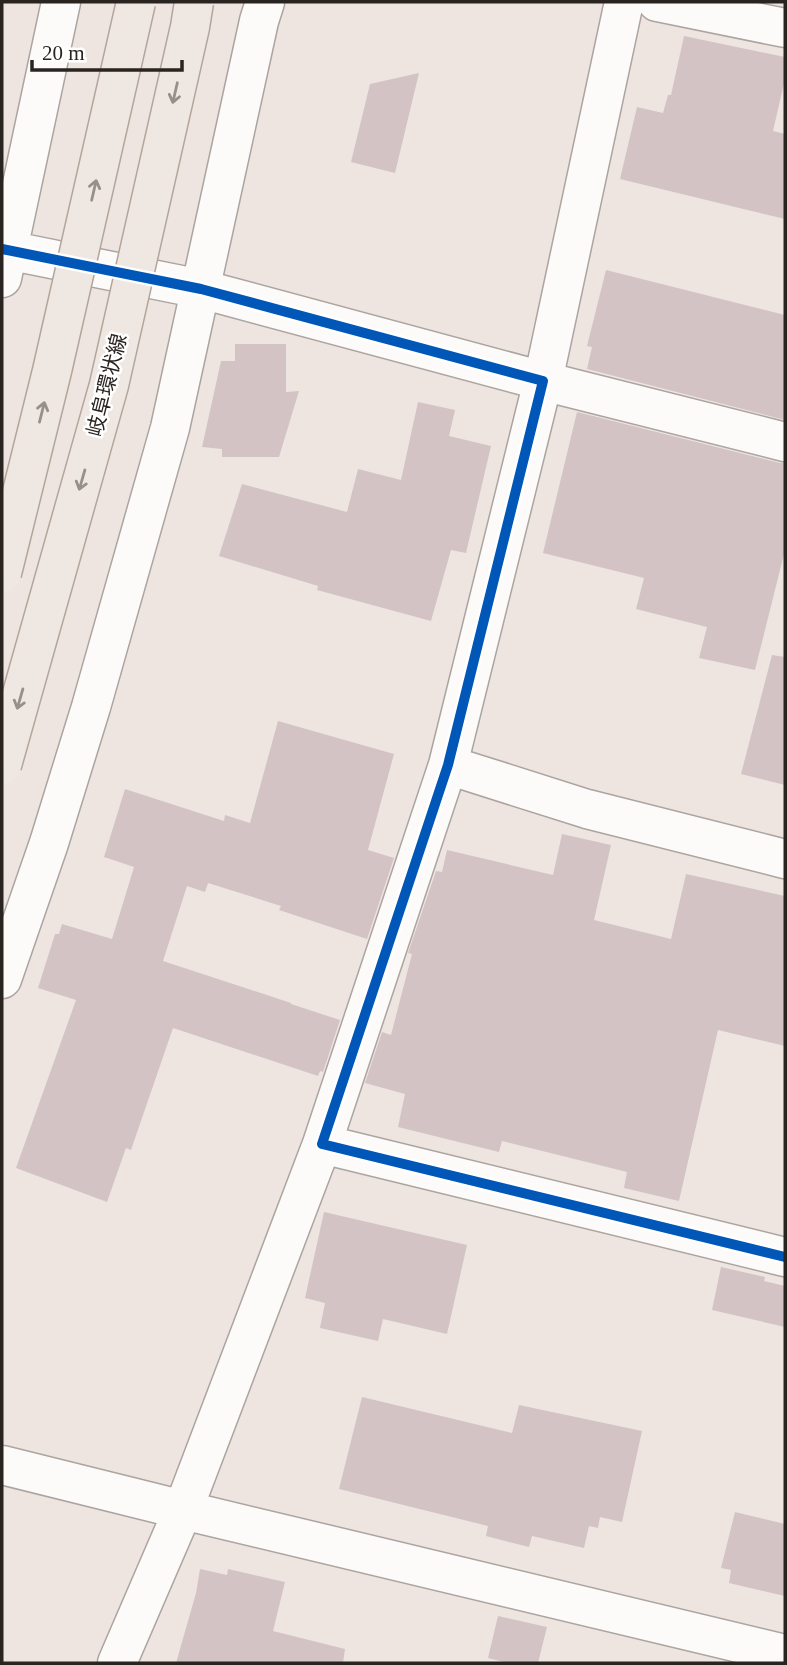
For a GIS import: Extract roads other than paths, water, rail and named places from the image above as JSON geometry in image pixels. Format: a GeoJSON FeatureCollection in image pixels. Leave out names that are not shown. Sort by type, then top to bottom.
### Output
{"type":"FeatureCollection","features":[{"type":"Feature","properties":{"kind":"main road"},"geometry":{"type":"LineString","coordinates":[[2,573],[55,358],[136,2]]}},
{"type":"Feature","properties":{"kind":"main road","name":"岐阜環状線"},"geometry":{"type":"LineString","coordinates":[[2,765],[108,386],[194,2]]}},
{"type":"Feature","properties":{"kind":"street"},"geometry":{"type":"LineString","coordinates":[[61,2],[4,259],[201,289],[543,382],[785,442]]}},
{"type":"Feature","properties":{"kind":"street"},"geometry":{"type":"LineString","coordinates":[[2,979],[49,843],[95,694],[170,428],[265,2]]}},
{"type":"Feature","properties":{"kind":"street"},"geometry":{"type":"LineString","coordinates":[[117,1663],[183,1510],[322,1144],[449,765],[543,382],[624,2]]}},
{"type":"Feature","properties":{"kind":"street"},"geometry":{"type":"LineString","coordinates":[[657,2],[785,27]]}},
{"type":"Feature","properties":{"kind":"street"},"geometry":{"type":"LineString","coordinates":[[449,765],[587,808],[785,859]]}},
{"type":"Feature","properties":{"kind":"street"},"geometry":{"type":"LineString","coordinates":[[322,1144],[785,1257]]}},
{"type":"Feature","properties":{"kind":"street"},"geometry":{"type":"LineString","coordinates":[[2,1465],[785,1654]]}}]}
